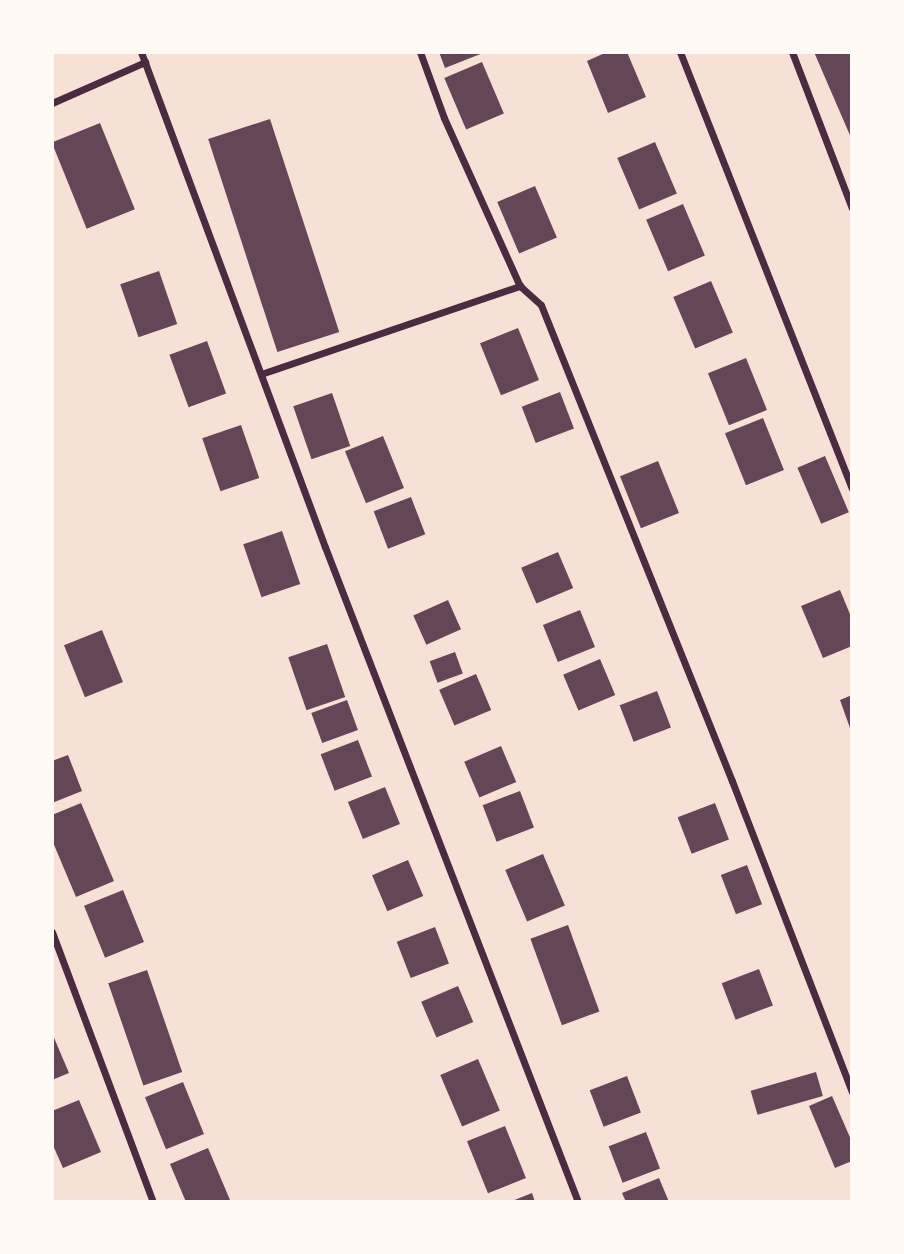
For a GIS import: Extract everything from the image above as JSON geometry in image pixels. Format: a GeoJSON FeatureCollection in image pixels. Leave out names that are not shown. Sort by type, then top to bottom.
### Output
{"type":"FeatureCollection","features":[{"type":"Feature","properties":{"kind":"street"},"geometry":{"type":"LineString","coordinates":[[141,52],[261,374],[578,1202]]}},
{"type":"Feature","properties":{"kind":"street"},"geometry":{"type":"LineString","coordinates":[[420,52],[444,118],[520,286],[541,305],[732,780],[852,1092]]}},
{"type":"Feature","properties":{"kind":"street"},"geometry":{"type":"LineString","coordinates":[[680,52],[852,488]]}},
{"type":"Feature","properties":{"kind":"street"},"geometry":{"type":"LineString","coordinates":[[792,52],[852,208]]}},
{"type":"Feature","properties":{"kind":"street"},"geometry":{"type":"LineString","coordinates":[[52,103],[145,62]]}},
{"type":"Feature","properties":{"kind":"street"},"geometry":{"type":"LineString","coordinates":[[261,374],[520,286]]}},
{"type":"Feature","properties":{"kind":"street"},"geometry":{"type":"LineString","coordinates":[[52,932],[153,1202]]}},
{"type":"Feature","properties":{"kind":"building"},"geometry":{"type":"Polygon","coordinates":[[[439,52],[483,52],[483,53],[445,68],[439,52]]]}},
{"type":"Feature","properties":{"kind":"building"},"geometry":{"type":"Polygon","coordinates":[[[607,52],[627,52],[646,97],[608,113],[587,61],[607,52]]]}},
{"type":"Feature","properties":{"kind":"building"},"geometry":{"type":"Polygon","coordinates":[[[814,52],[852,52],[852,140],[814,52]]]}},
{"type":"Feature","properties":{"kind":"building"},"geometry":{"type":"Polygon","coordinates":[[[482,62],[504,114],[466,130],[444,78],[482,62]]]}},
{"type":"Feature","properties":{"kind":"building"},"geometry":{"type":"Polygon","coordinates":[[[270,119],[339,332],[277,352],[208,139],[270,119]]]}},
{"type":"Feature","properties":{"kind":"building"},"geometry":{"type":"Polygon","coordinates":[[[100,123],[135,209],[87,229],[52,142],[100,123]]]}},
{"type":"Feature","properties":{"kind":"building"},"geometry":{"type":"Polygon","coordinates":[[[655,142],[677,194],[639,210],[617,158],[655,142]]]}},
{"type":"Feature","properties":{"kind":"building"},"geometry":{"type":"Polygon","coordinates":[[[535,186],[557,238],[519,254],[497,202],[535,186]]]}},
{"type":"Feature","properties":{"kind":"building"},"geometry":{"type":"Polygon","coordinates":[[[683,204],[705,256],[668,271],[646,220],[683,204]]]}},
{"type":"Feature","properties":{"kind":"building"},"geometry":{"type":"Polygon","coordinates":[[[159,271],[177,324],[138,337],[120,284],[159,271]]]}},
{"type":"Feature","properties":{"kind":"building"},"geometry":{"type":"Polygon","coordinates":[[[711,281],[733,333],[695,349],[673,297],[711,281]]]}},
{"type":"Feature","properties":{"kind":"building"},"geometry":{"type":"Polygon","coordinates":[[[518,328],[539,380],[501,395],[480,343],[518,328]]]}},
{"type":"Feature","properties":{"kind":"building"},"geometry":{"type":"Polygon","coordinates":[[[207,341],[226,394],[189,407],[169,355],[207,341]]]}},
{"type":"Feature","properties":{"kind":"building"},"geometry":{"type":"Polygon","coordinates":[[[746,358],[767,410],[729,425],[708,373],[746,358]]]}},
{"type":"Feature","properties":{"kind":"building"},"geometry":{"type":"Polygon","coordinates":[[[560,392],[574,428],[536,443],[522,407],[560,392]]]}},
{"type":"Feature","properties":{"kind":"building"},"geometry":{"type":"Polygon","coordinates":[[[332,393],[350,446],[311,459],[293,406],[332,393]]]}},
{"type":"Feature","properties":{"kind":"building"},"geometry":{"type":"Polygon","coordinates":[[[763,418],[784,470],[746,485],[725,433],[763,418]]]}},
{"type":"Feature","properties":{"kind":"building"},"geometry":{"type":"Polygon","coordinates":[[[241,425],[259,478],[220,491],[202,438],[241,425]]]}},
{"type":"Feature","properties":{"kind":"building"},"geometry":{"type":"Polygon","coordinates":[[[383,436],[404,488],[366,503],[345,451],[383,436]]]}},
{"type":"Feature","properties":{"kind":"building"},"geometry":{"type":"Polygon","coordinates":[[[825,456],[849,512],[821,524],[797,468],[825,456]]]}},
{"type":"Feature","properties":{"kind":"building"},"geometry":{"type":"Polygon","coordinates":[[[658,461],[679,513],[641,528],[620,476],[658,461]]]}},
{"type":"Feature","properties":{"kind":"building"},"geometry":{"type":"Polygon","coordinates":[[[411,497],[425,534],[388,549],[374,511],[411,497]]]}},
{"type":"Feature","properties":{"kind":"building"},"geometry":{"type":"Polygon","coordinates":[[[282,531],[300,584],[261,597],[243,544],[282,531]]]}},
{"type":"Feature","properties":{"kind":"building"},"geometry":{"type":"Polygon","coordinates":[[[558,552],[573,588],[536,604],[521,568],[558,552]]]}},
{"type":"Feature","properties":{"kind":"building"},"geometry":{"type":"Polygon","coordinates":[[[840,590],[852,619],[852,646],[823,658],[801,606],[840,590]]]}},
{"type":"Feature","properties":{"kind":"building"},"geometry":{"type":"Polygon","coordinates":[[[448,600],[461,629],[426,645],[413,615],[448,600]]]}},
{"type":"Feature","properties":{"kind":"building"},"geometry":{"type":"Polygon","coordinates":[[[580,610],[595,647],[558,662],[543,625],[580,610]]]}},
{"type":"Feature","properties":{"kind":"building"},"geometry":{"type":"Polygon","coordinates":[[[102,630],[123,682],[85,697],[64,645],[102,630]]]}},
{"type":"Feature","properties":{"kind":"building"},"geometry":{"type":"Polygon","coordinates":[[[327,644],[345,697],[306,710],[288,657],[327,644]]]}},
{"type":"Feature","properties":{"kind":"building"},"geometry":{"type":"Polygon","coordinates":[[[455,652],[463,674],[437,683],[430,661],[455,652]]]}},
{"type":"Feature","properties":{"kind":"building"},"geometry":{"type":"Polygon","coordinates":[[[600,659],[615,695],[578,711],[563,675],[600,659]]]}},
{"type":"Feature","properties":{"kind":"building"},"geometry":{"type":"Polygon","coordinates":[[[476,674],[491,710],[454,726],[439,690],[476,674]]]}},
{"type":"Feature","properties":{"kind":"building"},"geometry":{"type":"Polygon","coordinates":[[[657,691],[671,727],[634,742],[620,705],[657,691]]]}},
{"type":"Feature","properties":{"kind":"building"},"geometry":{"type":"Polygon","coordinates":[[[852,695],[852,731],[851,731],[840,700],[852,695]]]}},
{"type":"Feature","properties":{"kind":"building"},"geometry":{"type":"Polygon","coordinates":[[[347,700],[358,730],[322,743],[311,713],[347,700]]]}},
{"type":"Feature","properties":{"kind":"building"},"geometry":{"type":"Polygon","coordinates":[[[358,740],[372,776],[335,791],[321,754],[358,740]]]}},
{"type":"Feature","properties":{"kind":"building"},"geometry":{"type":"Polygon","coordinates":[[[501,746],[516,782],[479,798],[464,762],[501,746]]]}},
{"type":"Feature","properties":{"kind":"building"},"geometry":{"type":"Polygon","coordinates":[[[68,755],[82,791],[52,803],[52,761],[68,755]]]}},
{"type":"Feature","properties":{"kind":"building"},"geometry":{"type":"Polygon","coordinates":[[[385,787],[400,824],[363,839],[348,802],[385,787]]]}},
{"type":"Feature","properties":{"kind":"building"},"geometry":{"type":"Polygon","coordinates":[[[520,791],[534,827],[497,842],[483,805],[520,791]]]}},
{"type":"Feature","properties":{"kind":"building"},"geometry":{"type":"Polygon","coordinates":[[[81,803],[114,881],[76,897],[52,840],[52,815],[81,803]]]}},
{"type":"Feature","properties":{"kind":"building"},"geometry":{"type":"Polygon","coordinates":[[[715,803],[729,839],[692,854],[678,817],[715,803]]]}},
{"type":"Feature","properties":{"kind":"building"},"geometry":{"type":"Polygon","coordinates":[[[543,854],[565,906],[527,922],[505,870],[543,854]]]}},
{"type":"Feature","properties":{"kind":"building"},"geometry":{"type":"Polygon","coordinates":[[[408,860],[423,896],[387,911],[372,875],[408,860]]]}},
{"type":"Feature","properties":{"kind":"building"},"geometry":{"type":"Polygon","coordinates":[[[747,865],[762,904],[736,914],[721,875],[747,865]]]}},
{"type":"Feature","properties":{"kind":"building"},"geometry":{"type":"Polygon","coordinates":[[[123,890],[144,942],[105,958],[84,906],[123,890]]]}},
{"type":"Feature","properties":{"kind":"building"},"geometry":{"type":"Polygon","coordinates":[[[568,925],[599,1011],[562,1025],[530,939],[568,925]]]}},
{"type":"Feature","properties":{"kind":"building"},"geometry":{"type":"Polygon","coordinates":[[[435,927],[449,963],[411,978],[397,942],[435,927]]]}},
{"type":"Feature","properties":{"kind":"building"},"geometry":{"type":"Polygon","coordinates":[[[759,969],[773,1005],[736,1020],[722,983],[759,969]]]}},
{"type":"Feature","properties":{"kind":"building"},"geometry":{"type":"Polygon","coordinates":[[[147,970],[182,1072],[143,1085],[108,983],[147,970]]]}},
{"type":"Feature","properties":{"kind":"building"},"geometry":{"type":"Polygon","coordinates":[[[458,986],[473,1022],[436,1038],[421,1002],[458,986]]]}},
{"type":"Feature","properties":{"kind":"building"},"geometry":{"type":"Polygon","coordinates":[[[52,1033],[69,1073],[52,1080],[52,1033]]]}},
{"type":"Feature","properties":{"kind":"building"},"geometry":{"type":"Polygon","coordinates":[[[478,1059],[500,1111],[462,1127],[440,1075],[478,1059]]]}},
{"type":"Feature","properties":{"kind":"building"},"geometry":{"type":"Polygon","coordinates":[[[816,1072],[823,1096],[758,1115],[751,1091],[816,1072]]]}},
{"type":"Feature","properties":{"kind":"building"},"geometry":{"type":"Polygon","coordinates":[[[627,1076],[641,1112],[604,1127],[590,1090],[627,1076]]]}},
{"type":"Feature","properties":{"kind":"building"},"geometry":{"type":"Polygon","coordinates":[[[183,1082],[204,1134],[166,1149],[145,1097],[183,1082]]]}},
{"type":"Feature","properties":{"kind":"building"},"geometry":{"type":"Polygon","coordinates":[[[832,1096],[852,1142],[852,1161],[835,1168],[809,1106],[832,1096]]]}},
{"type":"Feature","properties":{"kind":"building"},"geometry":{"type":"Polygon","coordinates":[[[79,1100],[101,1152],[63,1168],[52,1143],[52,1111],[79,1100]]]}},
{"type":"Feature","properties":{"kind":"building"},"geometry":{"type":"Polygon","coordinates":[[[505,1126],[526,1178],[488,1193],[467,1141],[505,1126]]]}},
{"type":"Feature","properties":{"kind":"building"},"geometry":{"type":"Polygon","coordinates":[[[646,1132],[660,1168],[623,1183],[609,1146],[646,1132]]]}},
{"type":"Feature","properties":{"kind":"building"},"geometry":{"type":"Polygon","coordinates":[[[208,1148],[230,1200],[186,1202],[170,1164],[208,1148]]]}},
{"type":"Feature","properties":{"kind":"building"},"geometry":{"type":"Polygon","coordinates":[[[659,1178],[669,1202],[626,1202],[622,1193],[659,1178]]]}},
{"type":"Feature","properties":{"kind":"building"},"geometry":{"type":"Polygon","coordinates":[[[532,1193],[535,1202],[512,1202],[512,1201],[532,1193]]]}}]}
